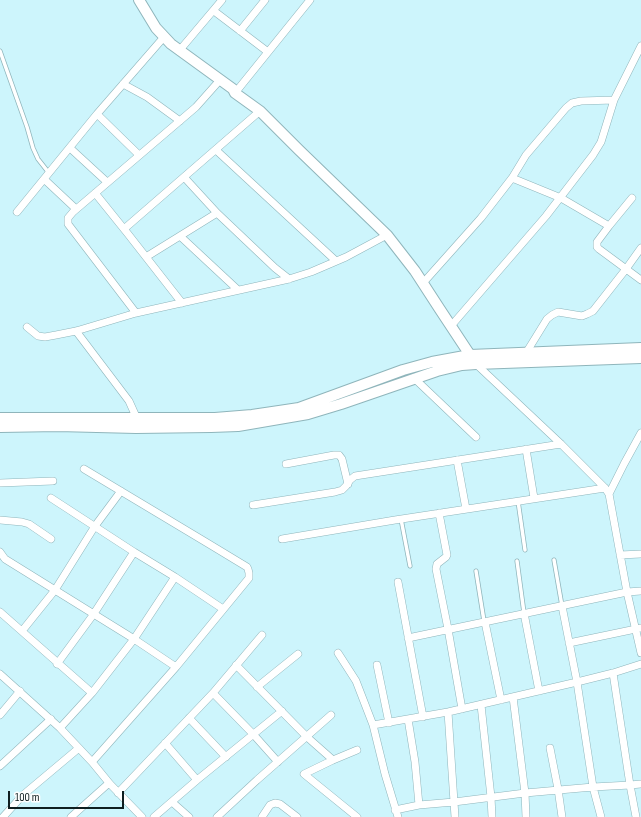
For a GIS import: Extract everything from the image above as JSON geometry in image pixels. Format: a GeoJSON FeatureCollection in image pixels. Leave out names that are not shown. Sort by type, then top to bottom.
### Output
{"type":"FeatureCollection","features":[{"type":"Feature","properties":{"kind":"main road"},"geometry":{"type":"LineString","coordinates":[[139,0],[156,28],[171,44],[260,111],[387,235],[415,271],[476,364]]}},
{"type":"Feature","properties":{"kind":"main road"},"geometry":{"type":"LineString","coordinates":[[0,427],[138,423],[265,413],[299,408],[403,370],[470,354],[641,348]]}},
{"type":"Feature","properties":{"kind":"main road"},"geometry":{"type":"LineString","coordinates":[[0,418],[211,427],[238,426],[308,414],[414,378],[462,365],[641,358]]}},
{"type":"Feature","properties":{"kind":"street"},"geometry":{"type":"LineString","coordinates":[[179,51],[222,0]]}},
{"type":"Feature","properties":{"kind":"street"},"geometry":{"type":"LineString","coordinates":[[240,31],[265,0]]}},
{"type":"Feature","properties":{"kind":"street"},"geometry":{"type":"LineString","coordinates":[[235,93],[310,0]]}},
{"type":"Feature","properties":{"kind":"street"},"geometry":{"type":"LineString","coordinates":[[214,11],[268,52]]}},
{"type":"Feature","properties":{"kind":"street"},"geometry":{"type":"LineString","coordinates":[[17,212],[97,114],[164,37]]}},
{"type":"Feature","properties":{"kind":"street"},"geometry":{"type":"LineString","coordinates":[[451,326],[561,198],[593,155],[601,142],[614,100],[641,46]]}},
{"type":"Feature","properties":{"kind":"street"},"geometry":{"type":"LineString","coordinates":[[136,313],[68,224],[68,218],[107,182],[196,107],[220,80]]}},
{"type":"Feature","properties":{"kind":"street"},"geometry":{"type":"LineString","coordinates":[[123,84],[148,97],[180,121]]}},
{"type":"Feature","properties":{"kind":"street"},"geometry":{"type":"LineString","coordinates":[[423,283],[481,218],[512,178],[526,155],[566,108],[572,103],[581,101],[614,100]]}},
{"type":"Feature","properties":{"kind":"street"},"geometry":{"type":"LineString","coordinates":[[124,229],[260,111]]}},
{"type":"Feature","properties":{"kind":"street"},"geometry":{"type":"LineString","coordinates":[[97,114],[139,155]]}},
{"type":"Feature","properties":{"kind":"street"},"geometry":{"type":"LineString","coordinates":[[70,148],[107,182]]}},
{"type":"Feature","properties":{"kind":"street"},"geometry":{"type":"LineString","coordinates":[[216,150],[336,261]]}},
{"type":"Feature","properties":{"kind":"street"},"geometry":{"type":"LineString","coordinates":[[47,176],[76,210]]}},
{"type":"Feature","properties":{"kind":"street"},"geometry":{"type":"LineString","coordinates":[[184,177],[217,213],[275,268],[289,279]]}},
{"type":"Feature","properties":{"kind":"street"},"geometry":{"type":"LineString","coordinates":[[512,178],[561,198],[609,226]]}},
{"type":"Feature","properties":{"kind":"street"},"geometry":{"type":"LineString","coordinates":[[95,193],[182,302]]}},
{"type":"Feature","properties":{"kind":"street"},"geometry":{"type":"LineString","coordinates":[[632,198],[597,242],[597,247],[641,280]]}},
{"type":"Feature","properties":{"kind":"street"},"geometry":{"type":"LineString","coordinates":[[146,257],[217,213]]}},
{"type":"Feature","properties":{"kind":"street"},"geometry":{"type":"LineString","coordinates":[[27,326],[38,336],[45,337],[76,331],[136,313],[182,302],[289,279],[311,272],[336,261],[387,235]]}},
{"type":"Feature","properties":{"kind":"street"},"geometry":{"type":"LineString","coordinates":[[180,236],[238,290]]}},
{"type":"Feature","properties":{"kind":"street"},"geometry":{"type":"LineString","coordinates":[[526,353],[547,319],[552,314],[558,312],[582,316],[593,311],[641,248]]}},
{"type":"Feature","properties":{"kind":"street"},"geometry":{"type":"LineString","coordinates":[[76,331],[129,401],[138,423]]}},
{"type":"Feature","properties":{"kind":"street"},"geometry":{"type":"LineString","coordinates":[[476,364],[561,444],[605,488],[609,494],[627,592],[638,629],[641,653]]}},
{"type":"Feature","properties":{"kind":"street"},"geometry":{"type":"LineString","coordinates":[[414,378],[476,437]]}},
{"type":"Feature","properties":{"kind":"street"},"geometry":{"type":"LineString","coordinates":[[609,494],[641,433]]}},
{"type":"Feature","properties":{"kind":"street"},"geometry":{"type":"LineString","coordinates":[[253,505],[335,492],[342,490],[355,476],[561,444]]}},
{"type":"Feature","properties":{"kind":"street"},"geometry":{"type":"LineString","coordinates":[[526,449],[534,498]]}},
{"type":"Feature","properties":{"kind":"street"},"geometry":{"type":"LineString","coordinates":[[286,464],[339,455],[342,459],[348,484]]}},
{"type":"Feature","properties":{"kind":"street"},"geometry":{"type":"LineString","coordinates":[[457,460],[466,509]]}},
{"type":"Feature","properties":{"kind":"street"},"geometry":{"type":"LineString","coordinates":[[84,469],[209,544],[248,569],[249,573],[249,578],[176,667],[92,762]]}},
{"type":"Feature","properties":{"kind":"street"},"geometry":{"type":"LineString","coordinates":[[0,483],[53,481]]}},
{"type":"Feature","properties":{"kind":"street"},"geometry":{"type":"LineString","coordinates":[[282,539],[605,488]]}},
{"type":"Feature","properties":{"kind":"street"},"geometry":{"type":"LineString","coordinates":[[22,632],[54,590],[95,526],[121,491]]}},
{"type":"Feature","properties":{"kind":"street"},"geometry":{"type":"LineString","coordinates":[[51,498],[223,609]]}},
{"type":"Feature","properties":{"kind":"street"},"geometry":{"type":"LineString","coordinates":[[439,513],[447,555],[437,564],[436,569],[462,709]]}},
{"type":"Feature","properties":{"kind":"street"},"geometry":{"type":"LineString","coordinates":[[0,520],[29,524],[51,539]]}},
{"type":"Feature","properties":{"kind":"street"},"geometry":{"type":"LineString","coordinates":[[0,552],[4,559],[134,639],[176,667]]}},
{"type":"Feature","properties":{"kind":"street"},"geometry":{"type":"LineString","coordinates":[[57,664],[93,615],[134,552]]}},
{"type":"Feature","properties":{"kind":"street"},"geometry":{"type":"LineString","coordinates":[[620,555],[641,554]]}},
{"type":"Feature","properties":{"kind":"street"},"geometry":{"type":"LineString","coordinates":[[60,728],[92,693],[134,639],[175,577]]}},
{"type":"Feature","properties":{"kind":"street"},"geometry":{"type":"LineString","coordinates":[[398,582],[423,717]]}},
{"type":"Feature","properties":{"kind":"street"},"geometry":{"type":"LineString","coordinates":[[408,638],[627,592],[641,592]]}},
{"type":"Feature","properties":{"kind":"street"},"geometry":{"type":"LineString","coordinates":[[562,606],[577,682],[593,787],[600,817]]}},
{"type":"Feature","properties":{"kind":"street"},"geometry":{"type":"LineString","coordinates":[[0,612],[57,664],[92,693]]}},
{"type":"Feature","properties":{"kind":"street"},"geometry":{"type":"LineString","coordinates":[[524,613],[539,691]]}},
{"type":"Feature","properties":{"kind":"street"},"geometry":{"type":"LineString","coordinates":[[484,622],[501,700]]}},
{"type":"Feature","properties":{"kind":"street"},"geometry":{"type":"LineString","coordinates":[[569,644],[638,629]]}},
{"type":"Feature","properties":{"kind":"street"},"geometry":{"type":"LineString","coordinates":[[118,793],[213,693],[262,635]]}},
{"type":"Feature","properties":{"kind":"street"},"geometry":{"type":"LineString","coordinates":[[338,653],[356,681],[373,725],[397,814],[419,805],[525,793],[641,784]]}},
{"type":"Feature","properties":{"kind":"street"},"geometry":{"type":"LineString","coordinates":[[257,687],[298,654]]}},
{"type":"Feature","properties":{"kind":"street"},"geometry":{"type":"LineString","coordinates":[[373,725],[423,717],[481,705],[513,696],[613,673],[641,664]]}},
{"type":"Feature","properties":{"kind":"street"},"geometry":{"type":"LineString","coordinates":[[236,665],[306,737],[333,760]]}},
{"type":"Feature","properties":{"kind":"street"},"geometry":{"type":"LineString","coordinates":[[377,665],[389,723]]}},
{"type":"Feature","properties":{"kind":"street"},"geometry":{"type":"LineString","coordinates":[[613,673],[636,817]]}},
{"type":"Feature","properties":{"kind":"street"},"geometry":{"type":"LineString","coordinates":[[0,674],[60,728],[92,762],[118,793],[142,817]]}},
{"type":"Feature","properties":{"kind":"street"},"geometry":{"type":"LineString","coordinates":[[0,715],[20,691]]}},
{"type":"Feature","properties":{"kind":"street"},"geometry":{"type":"LineString","coordinates":[[213,693],[278,762]]}},
{"type":"Feature","properties":{"kind":"street"},"geometry":{"type":"LineString","coordinates":[[513,696],[525,793],[526,817]]}},
{"type":"Feature","properties":{"kind":"street"},"geometry":{"type":"LineString","coordinates":[[481,705],[492,817]]}},
{"type":"Feature","properties":{"kind":"street"},"geometry":{"type":"LineString","coordinates":[[154,817],[282,711]]}},
{"type":"Feature","properties":{"kind":"street"},"geometry":{"type":"LineString","coordinates":[[448,712],[455,817]]}},
{"type":"Feature","properties":{"kind":"street"},"geometry":{"type":"LineString","coordinates":[[217,817],[331,715]]}},
{"type":"Feature","properties":{"kind":"street"},"geometry":{"type":"LineString","coordinates":[[189,718],[226,757]]}},
{"type":"Feature","properties":{"kind":"street"},"geometry":{"type":"LineString","coordinates":[[0,766],[51,719]]}},
{"type":"Feature","properties":{"kind":"street"},"geometry":{"type":"LineString","coordinates":[[408,719],[419,805]]}},
{"type":"Feature","properties":{"kind":"street"},"geometry":{"type":"LineString","coordinates":[[165,743],[197,780]]}},
{"type":"Feature","properties":{"kind":"street"},"geometry":{"type":"LineString","coordinates":[[3,817],[24,795],[79,748]]}},
{"type":"Feature","properties":{"kind":"street"},"geometry":{"type":"LineString","coordinates":[[550,748],[562,817]]}},
{"type":"Feature","properties":{"kind":"street"},"geometry":{"type":"LineString","coordinates":[[354,816],[304,774],[358,750]]}},
{"type":"Feature","properties":{"kind":"street"},"geometry":{"type":"LineString","coordinates":[[71,817],[109,783]]}},
{"type":"Feature","properties":{"kind":"street"},"geometry":{"type":"LineString","coordinates":[[172,802],[188,817]]}},
{"type":"Feature","properties":{"kind":"street"},"geometry":{"type":"LineString","coordinates":[[262,817],[270,806],[275,803],[280,804],[297,817]]}},
{"type":"Feature","properties":{"kind":"lane"},"geometry":{"type":"LineString","coordinates":[[0,51],[33,148],[47,176]]}},
{"type":"Feature","properties":{"kind":"lane"},"geometry":{"type":"LineString","coordinates":[[518,501],[525,550]]}},
{"type":"Feature","properties":{"kind":"lane"},"geometry":{"type":"LineString","coordinates":[[401,519],[410,566]]}},
{"type":"Feature","properties":{"kind":"lane"},"geometry":{"type":"LineString","coordinates":[[554,560],[562,606]]}},
{"type":"Feature","properties":{"kind":"lane"},"geometry":{"type":"LineString","coordinates":[[517,561],[524,613]]}},
{"type":"Feature","properties":{"kind":"lane"},"geometry":{"type":"LineString","coordinates":[[476,571],[484,622]]}}]}
